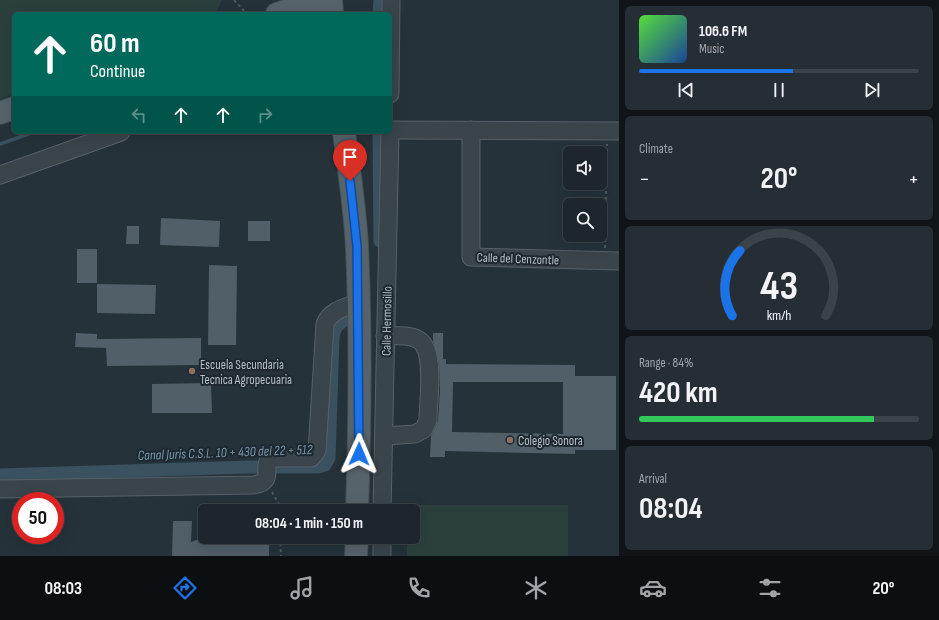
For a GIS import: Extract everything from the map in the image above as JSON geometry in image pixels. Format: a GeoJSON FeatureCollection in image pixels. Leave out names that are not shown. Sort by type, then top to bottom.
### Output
{"type":"FeatureCollection","features":[{"type":"Feature","properties":{"kind":"main road"},"geometry":{"type":"LineString","coordinates":[[283,12],[317,0]]}},
{"type":"Feature","properties":{"kind":"main road"},"geometry":{"type":"LineString","coordinates":[[331,0],[332,12]]}},
{"type":"Feature","properties":{"kind":"main road"},"geometry":{"type":"LineString","coordinates":[[0,113],[12,109]]}},
{"type":"Feature","properties":{"kind":"main road","name":"Calle Hermosillo"},"geometry":{"type":"LineString","coordinates":[[344,134],[354,211],[359,302],[357,504]]}},
{"type":"Feature","properties":{"kind":"main road"},"geometry":{"type":"LineString","coordinates":[[356,556],[357,544]]}},
{"type":"Feature","properties":{"kind":"street"},"geometry":{"type":"LineString","coordinates":[[391,0],[391,12]]}},
{"type":"Feature","properties":{"kind":"street","name":"Calle del Cenzontle"},"geometry":{"type":"LineString","coordinates":[[471,130],[471,257],[612,260]]}},
{"type":"Feature","properties":{"kind":"street"},"geometry":{"type":"LineString","coordinates":[[392,131],[613,131]]}},
{"type":"Feature","properties":{"kind":"street"},"geometry":{"type":"LineString","coordinates":[[0,176],[116,134]]}},
{"type":"Feature","properties":{"kind":"street","name":"Calle Hermosillo"},"geometry":{"type":"LineString","coordinates":[[382,504],[390,134]]}},
{"type":"Feature","properties":{"kind":"street"},"geometry":{"type":"LineString","coordinates":[[0,489],[254,485],[260,484],[267,474],[270,458],[311,458],[316,454],[326,324],[328,318],[335,312],[359,302]]}},
{"type":"Feature","properties":{"kind":"street"},"geometry":{"type":"LineString","coordinates":[[384,436],[415,434],[424,429],[428,420],[430,359],[426,348],[419,341],[403,336],[385,336]]}},
{"type":"Feature","properties":{"kind":"street"},"geometry":{"type":"LineString","coordinates":[[382,544],[382,556]]}},
{"type":"Feature","properties":{"kind":"path"},"geometry":{"type":"LineString","coordinates":[[234,0],[245,12]]}},
{"type":"Feature","properties":{"kind":"path"},"geometry":{"type":"LineString","coordinates":[[612,260],[613,131]]}},
{"type":"Feature","properties":{"kind":"path"},"geometry":{"type":"LineString","coordinates":[[267,474],[279,504]]}},
{"type":"Feature","properties":{"kind":"path"},"geometry":{"type":"LineString","coordinates":[[280,544],[280,556]]}},
{"type":"Feature","properties":{"kind":"green space"},"geometry":{"type":"Polygon","coordinates":[[[0,0],[222,0],[216,12],[12,12],[12,95],[0,99],[0,0]]]}},
{"type":"Feature","properties":{"kind":"green space"},"geometry":{"type":"Polygon","coordinates":[[[420,505],[568,505],[568,556],[407,556],[407,544],[420,544],[420,505]]]}},
{"type":"Feature","properties":{"kind":"building"},"geometry":{"type":"Polygon","coordinates":[[[161,218],[220,221],[219,247],[160,245],[161,218]]]}},
{"type":"Feature","properties":{"kind":"building"},"geometry":{"type":"Polygon","coordinates":[[[248,221],[270,221],[270,241],[248,241],[248,221]]]}},
{"type":"Feature","properties":{"kind":"building"},"geometry":{"type":"Polygon","coordinates":[[[127,226],[139,226],[139,244],[126,244],[127,226]]]}},
{"type":"Feature","properties":{"kind":"building"},"geometry":{"type":"Polygon","coordinates":[[[77,249],[97,249],[97,283],[77,283],[77,249]]]}},
{"type":"Feature","properties":{"kind":"building"},"geometry":{"type":"Polygon","coordinates":[[[209,265],[237,266],[236,345],[208,345],[209,265]]]}},
{"type":"Feature","properties":{"kind":"building"},"geometry":{"type":"Polygon","coordinates":[[[97,284],[156,285],[155,314],[97,313],[97,284]]]}},
{"type":"Feature","properties":{"kind":"building"},"geometry":{"type":"Polygon","coordinates":[[[76,333],[97,334],[97,339],[201,338],[201,365],[107,366],[106,348],[75,347],[76,333]]]}},
{"type":"Feature","properties":{"kind":"building"},"geometry":{"type":"Polygon","coordinates":[[[433,333],[443,333],[443,359],[446,359],[446,364],[575,365],[575,376],[616,376],[616,450],[575,450],[575,454],[445,451],[445,457],[430,457],[431,436],[438,421],[440,389],[439,364],[433,341],[433,333]],[[453,382],[452,432],[563,434],[563,382],[453,382]]]}},
{"type":"Feature","properties":{"kind":"building"},"geometry":{"type":"Polygon","coordinates":[[[211,383],[212,413],[152,413],[152,384],[211,383]]]}},
{"type":"Feature","properties":{"kind":"building"},"geometry":{"type":"Polygon","coordinates":[[[173,521],[192,521],[191,542],[198,539],[198,544],[269,544],[269,556],[172,556],[173,521]]]}},
{"type":"Feature","properties":{"kind":"waterway"},"geometry":{"type":"LineString","coordinates":[[379,12],[380,0]]}},
{"type":"Feature","properties":{"kind":"waterway"},"geometry":{"type":"LineString","coordinates":[[0,144],[28,134]]}},
{"type":"Feature","properties":{"kind":"waterway"},"geometry":{"type":"LineString","coordinates":[[379,134],[380,241]]}},
{"type":"Feature","properties":{"kind":"waterway","name":"Canal Juris C.S.L. 10 + 430 del 22 + 512"},"geometry":{"type":"LineString","coordinates":[[0,475],[250,467],[318,467],[325,465],[329,458],[333,337],[336,327],[343,321]]}},
{"type":"Feature","properties":{"kind":"place","name":"Escuela Secundaria Tecnica Agropecuaria"},"geometry":{"type":"Point","coordinates":[192,371]}},
{"type":"Feature","properties":{"kind":"place","name":"Colegio Sonora"},"geometry":{"type":"Point","coordinates":[510,440]}},
{"type":"Feature","properties":{"kind":"route"},"geometry":{"type":"LineString","coordinates":[[350,181],[357,246],[359,327],[359,454]]}}]}
